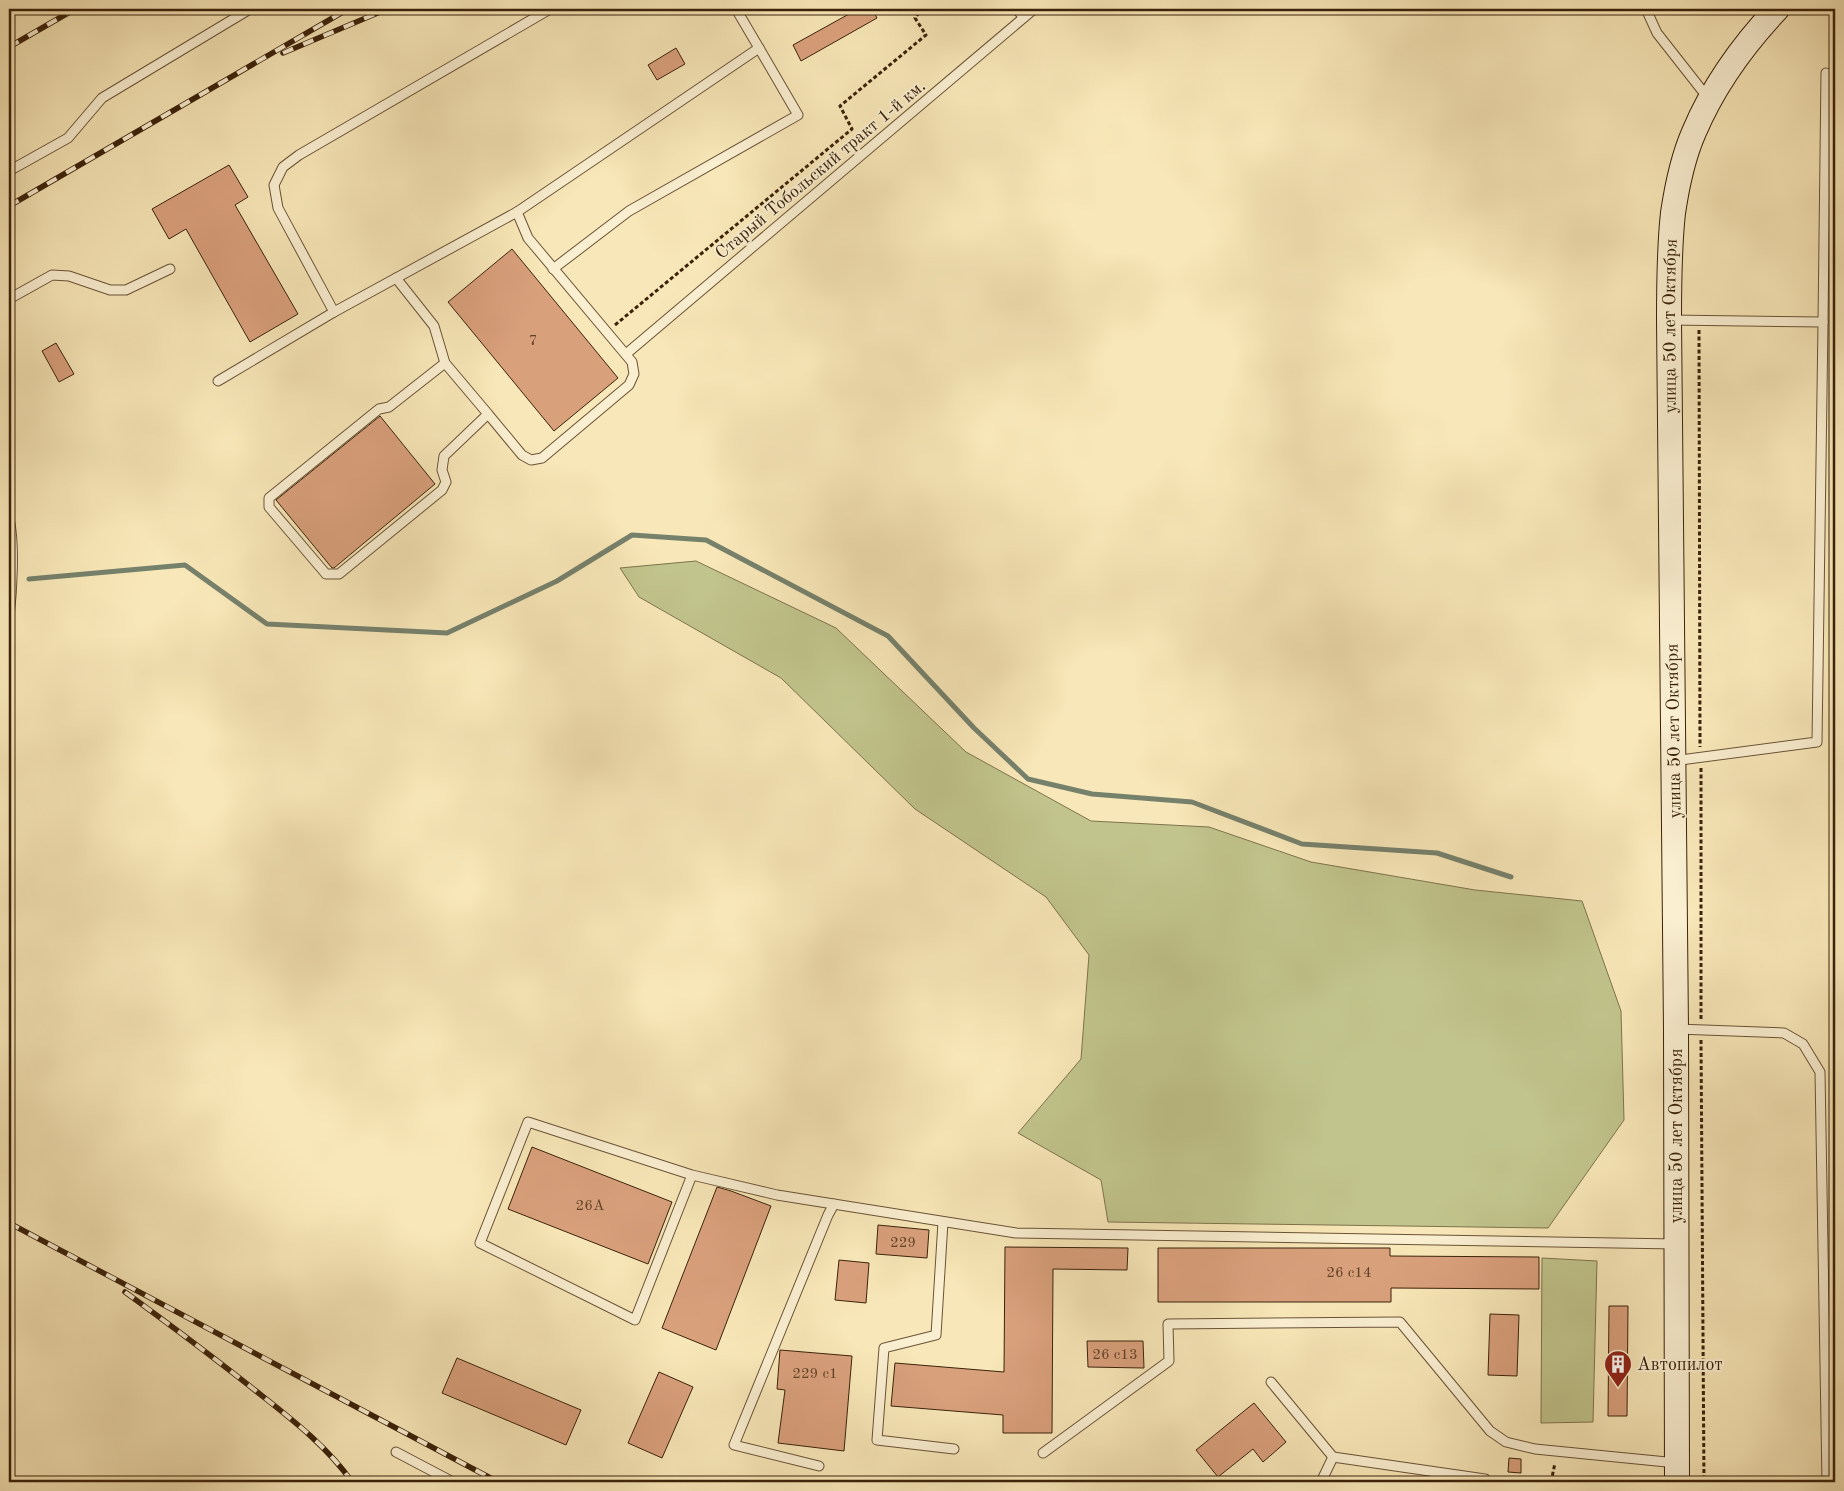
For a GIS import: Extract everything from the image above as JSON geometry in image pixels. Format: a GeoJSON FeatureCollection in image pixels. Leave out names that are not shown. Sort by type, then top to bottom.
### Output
{"type":"FeatureCollection","features":[{"type":"Feature","properties":{"kind":"main road","name":"улица 50 лет Октября"},"geometry":{"type":"LineString","coordinates":[[1677,1473],[1676,1029],[1670,258],[1675,204],[1687,149],[1694,132],[1710,100],[1748,42],[1777,9]]}},
{"type":"Feature","properties":{"kind":"lane"},"geometry":{"type":"LineString","coordinates":[[9,171],[68,138],[102,98],[250,9]]}},
{"type":"Feature","properties":{"kind":"lane"},"geometry":{"type":"LineString","coordinates":[[334,312],[278,208],[274,185],[283,167],[299,154],[550,9]]}},
{"type":"Feature","properties":{"kind":"lane"},"geometry":{"type":"LineString","coordinates":[[553,269],[629,212],[798,115],[736,9]]}},
{"type":"Feature","properties":{"kind":"lane"},"geometry":{"type":"LineString","coordinates":[[1016,9],[1024,17]]}},
{"type":"Feature","properties":{"kind":"lane","name":"Старый Тобольский тракт 1-й км."},"geometry":{"type":"LineString","coordinates":[[626,354],[1034,9]]}},
{"type":"Feature","properties":{"kind":"lane"},"geometry":{"type":"LineString","coordinates":[[1646,9],[1657,33],[1710,100]]}},
{"type":"Feature","properties":{"kind":"lane"},"geometry":{"type":"LineString","coordinates":[[218,381],[334,312],[517,212],[759,48]]}},
{"type":"Feature","properties":{"kind":"lane"},"geometry":{"type":"LineString","coordinates":[[1673,761],[1817,742],[1826,73]]}},
{"type":"Feature","properties":{"kind":"lane"},"geometry":{"type":"LineString","coordinates":[[396,278],[434,326],[445,363],[522,454],[531,460],[542,458],[629,385],[634,374],[632,362],[626,354],[528,238],[517,212]]}},
{"type":"Feature","properties":{"kind":"lane"},"geometry":{"type":"LineString","coordinates":[[9,299],[52,276],[69,276],[110,290],[126,290],[170,268]]}},
{"type":"Feature","properties":{"kind":"lane"},"geometry":{"type":"LineString","coordinates":[[1669,320],[1823,322]]}},
{"type":"Feature","properties":{"kind":"lane"},"geometry":{"type":"LineString","coordinates":[[445,363],[389,407],[379,409],[269,498],[269,506],[326,574],[339,574],[442,490],[446,482],[442,470],[444,456],[488,414]]}},
{"type":"Feature","properties":{"kind":"lane"},"geometry":{"type":"LineString","coordinates":[[9,519],[11,557],[9,618]]}},
{"type":"Feature","properties":{"kind":"lane"},"geometry":{"type":"LineString","coordinates":[[1676,1029],[1784,1032],[1803,1044],[1820,1072],[1827,1482]]}},
{"type":"Feature","properties":{"kind":"lane"},"geometry":{"type":"LineString","coordinates":[[692,1175],[635,1320],[480,1243],[528,1122],[692,1175],[777,1195],[1016,1233],[1677,1244]]}},
{"type":"Feature","properties":{"kind":"lane"},"geometry":{"type":"LineString","coordinates":[[819,1466],[734,1445],[834,1204]]}},
{"type":"Feature","properties":{"kind":"lane"},"geometry":{"type":"LineString","coordinates":[[943,1222],[936,1335],[884,1348],[877,1440],[954,1449]]}},
{"type":"Feature","properties":{"kind":"lane"},"geometry":{"type":"LineString","coordinates":[[1043,1454],[1169,1362],[1168,1324],[1400,1322],[1490,1431],[1506,1442],[1535,1449],[1677,1473]]}},
{"type":"Feature","properties":{"kind":"lane"},"geometry":{"type":"LineString","coordinates":[[1271,1382],[1333,1457],[1485,1479],[1485,1482]]}},
{"type":"Feature","properties":{"kind":"lane"},"geometry":{"type":"LineString","coordinates":[[396,1452],[453,1482]]}},
{"type":"Feature","properties":{"kind":"lane"},"geometry":{"type":"LineString","coordinates":[[1320,1482],[1333,1457]]}},
{"type":"Feature","properties":{"kind":"path"},"geometry":{"type":"LineString","coordinates":[[607,332],[852,129],[840,106],[926,35],[915,18],[922,9]]}},
{"type":"Feature","properties":{"kind":"path"},"geometry":{"type":"LineString","coordinates":[[1699,320],[1704,1482]]}},
{"type":"Feature","properties":{"kind":"path"},"geometry":{"type":"LineString","coordinates":[[1552,1482],[1558,1452]]}},
{"type":"Feature","properties":{"kind":"green space"},"geometry":{"type":"Polygon","coordinates":[[[696,561],[836,628],[966,752],[1091,821],[1209,827],[1311,862],[1475,890],[1582,901],[1621,1011],[1624,1120],[1548,1228],[1108,1222],[1101,1180],[1018,1133],[1081,1059],[1089,955],[1046,897],[915,809],[781,678],[639,597],[620,568],[696,561]]]}},
{"type":"Feature","properties":{"kind":"green space"},"geometry":{"type":"Polygon","coordinates":[[[1542,1258],[1597,1261],[1593,1422],[1541,1423],[1542,1258]]]}},
{"type":"Feature","properties":{"kind":"building"},"geometry":{"type":"Polygon","coordinates":[[[858,9],[872,9],[877,18],[801,61],[793,45],[858,9]]]}},
{"type":"Feature","properties":{"kind":"building"},"geometry":{"type":"Polygon","coordinates":[[[676,48],[685,64],[657,80],[648,65],[676,48]]]}},
{"type":"Feature","properties":{"kind":"building"},"geometry":{"type":"Polygon","coordinates":[[[229,165],[248,197],[235,205],[298,314],[250,342],[186,229],[169,239],[152,209],[229,165]]]}},
{"type":"Feature","properties":{"kind":"building"},"geometry":{"type":"Polygon","coordinates":[[[512,249],[618,378],[554,431],[448,302],[512,249]]]}},
{"type":"Feature","properties":{"kind":"building"},"geometry":{"type":"Polygon","coordinates":[[[56,343],[74,374],[59,382],[42,351],[56,343]]]}},
{"type":"Feature","properties":{"kind":"building"},"geometry":{"type":"Polygon","coordinates":[[[380,416],[435,484],[332,568],[276,500],[380,416]]]}},
{"type":"Feature","properties":{"kind":"building"},"geometry":{"type":"Polygon","coordinates":[[[532,1147],[672,1202],[648,1264],[508,1209],[532,1147]]]}},
{"type":"Feature","properties":{"kind":"building"},"geometry":{"type":"Polygon","coordinates":[[[717,1187],[771,1206],[716,1350],[662,1328],[717,1187]]]}},
{"type":"Feature","properties":{"kind":"building"},"geometry":{"type":"Polygon","coordinates":[[[878,1225],[929,1230],[927,1258],[876,1254],[878,1225]]]}},
{"type":"Feature","properties":{"kind":"building"},"geometry":{"type":"Polygon","coordinates":[[[1005,1247],[1128,1248],[1127,1270],[1053,1269],[1052,1433],[1003,1433],[1003,1415],[891,1406],[895,1363],[1004,1372],[1005,1247]]]}},
{"type":"Feature","properties":{"kind":"building"},"geometry":{"type":"Polygon","coordinates":[[[1158,1248],[1390,1248],[1390,1256],[1539,1257],[1539,1289],[1391,1288],[1391,1302],[1158,1302],[1158,1248]]]}},
{"type":"Feature","properties":{"kind":"building"},"geometry":{"type":"Polygon","coordinates":[[[839,1260],[869,1263],[866,1303],[835,1300],[839,1260]]]}},
{"type":"Feature","properties":{"kind":"building"},"geometry":{"type":"Polygon","coordinates":[[[1609,1306],[1628,1306],[1627,1416],[1608,1416],[1609,1306]]]}},
{"type":"Feature","properties":{"kind":"building"},"geometry":{"type":"Polygon","coordinates":[[[1490,1314],[1519,1315],[1517,1376],[1488,1375],[1490,1314]]]}},
{"type":"Feature","properties":{"kind":"building"},"geometry":{"type":"Polygon","coordinates":[[[1087,1341],[1143,1341],[1144,1368],[1088,1367],[1087,1341]]]}},
{"type":"Feature","properties":{"kind":"building"},"geometry":{"type":"Polygon","coordinates":[[[780,1350],[852,1356],[844,1451],[778,1443],[785,1390],[777,1389],[780,1350]]]}},
{"type":"Feature","properties":{"kind":"building"},"geometry":{"type":"Polygon","coordinates":[[[457,1358],[581,1410],[566,1445],[442,1393],[457,1358]]]}},
{"type":"Feature","properties":{"kind":"building"},"geometry":{"type":"Polygon","coordinates":[[[659,1372],[693,1387],[662,1458],[628,1443],[659,1372]]]}},
{"type":"Feature","properties":{"kind":"building"},"geometry":{"type":"Polygon","coordinates":[[[1254,1403],[1286,1442],[1263,1462],[1253,1449],[1218,1477],[1196,1450],[1254,1403]]]}},
{"type":"Feature","properties":{"kind":"building"},"geometry":{"type":"Polygon","coordinates":[[[1509,1458],[1521,1459],[1521,1473],[1508,1472],[1509,1458]]]}},
{"type":"Feature","properties":{"kind":"waterway"},"geometry":{"type":"LineString","coordinates":[[29,579],[185,565],[267,624],[447,633],[557,581],[632,535],[706,540],[888,636],[974,728],[1028,779],[1092,794],[1192,802],[1302,844],[1437,853],[1511,877]]}},
{"type":"Feature","properties":{"kind":"railway"},"geometry":{"type":"LineString","coordinates":[[9,47],[75,9]]}},
{"type":"Feature","properties":{"kind":"railway"},"geometry":{"type":"LineString","coordinates":[[9,206],[348,9]]}},
{"type":"Feature","properties":{"kind":"railway"},"geometry":{"type":"LineString","coordinates":[[283,53],[387,9]]}},
{"type":"Feature","properties":{"kind":"railway"},"geometry":{"type":"LineString","coordinates":[[9,1223],[498,1482]]}},
{"type":"Feature","properties":{"kind":"railway"},"geometry":{"type":"LineString","coordinates":[[125,1292],[295,1422],[331,1456],[352,1482]]}},
{"type":"Feature","properties":{"kind":"place","name":"Автопилот"},"geometry":{"type":"Point","coordinates":[1618,1388]}}]}
